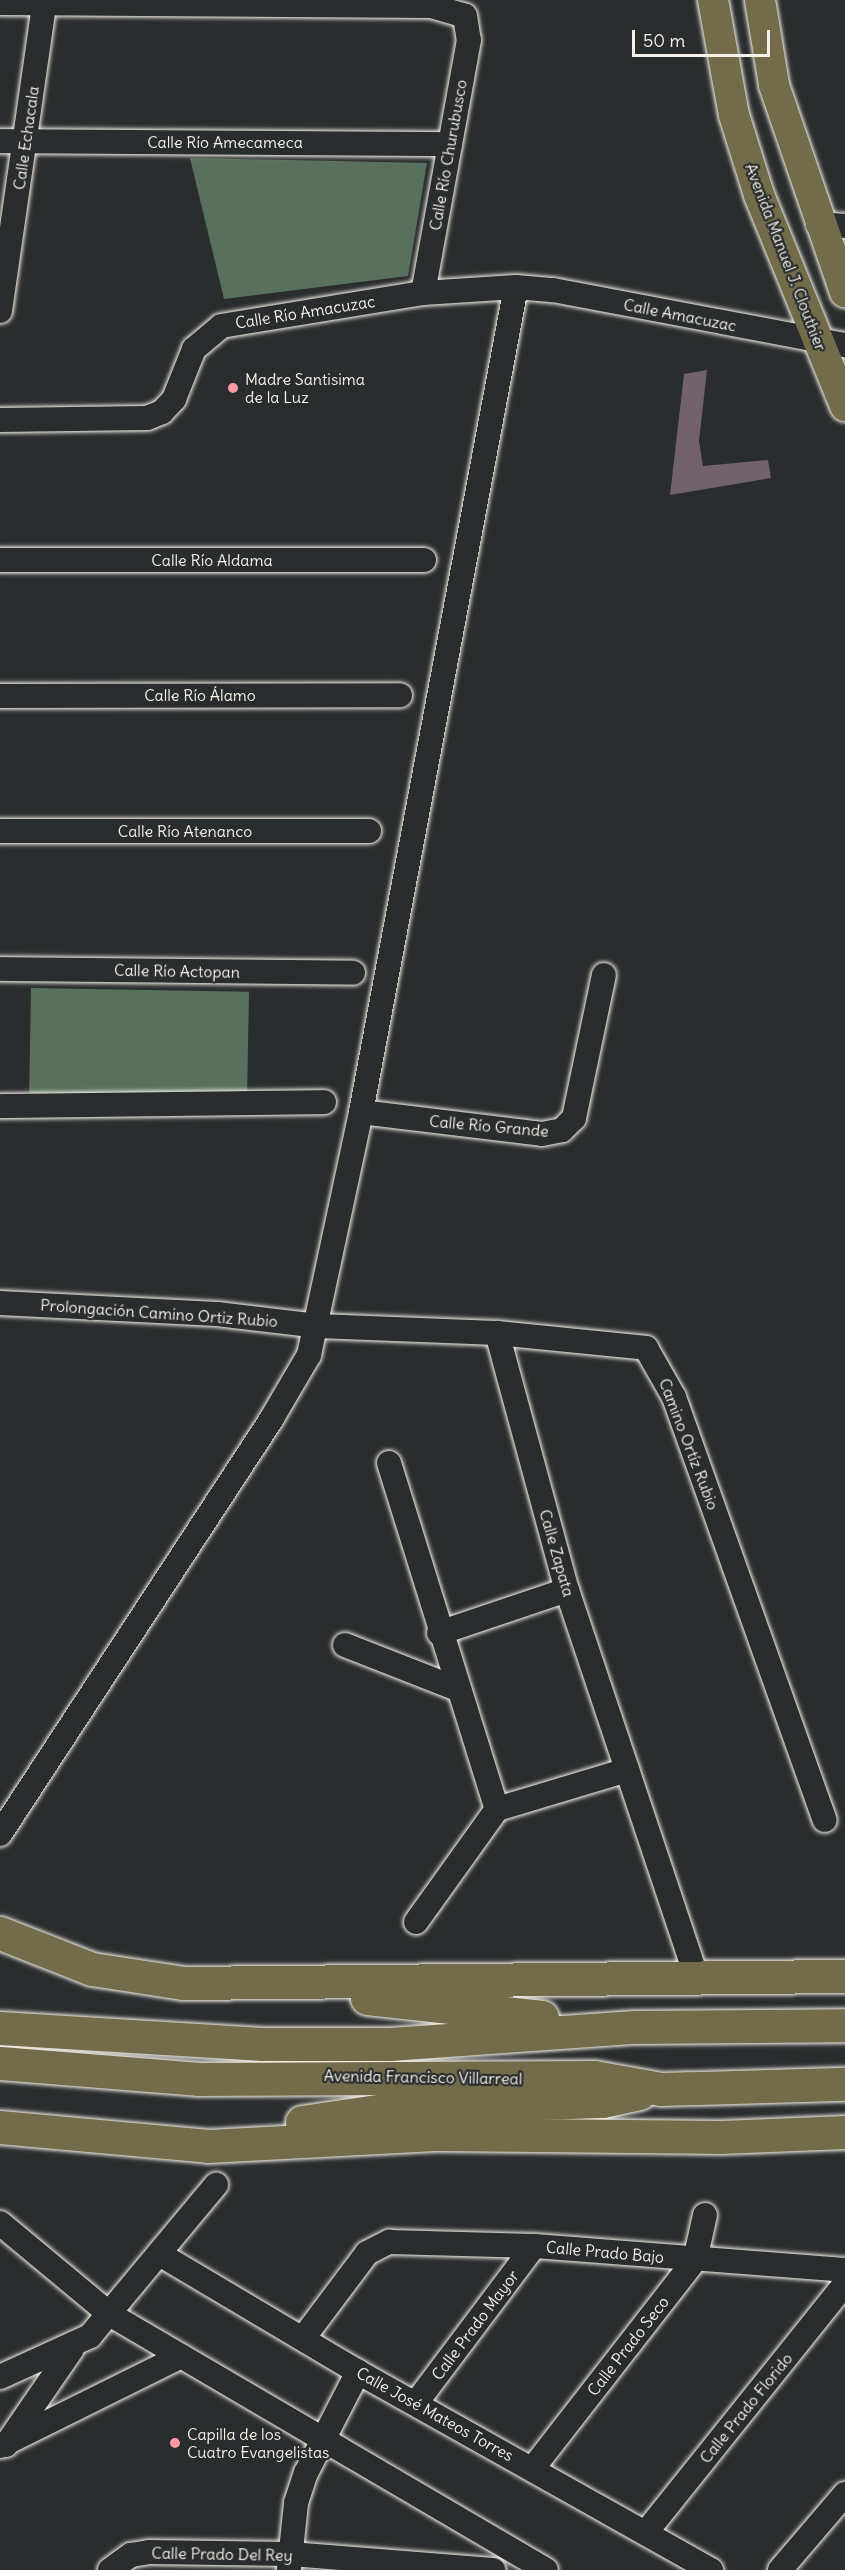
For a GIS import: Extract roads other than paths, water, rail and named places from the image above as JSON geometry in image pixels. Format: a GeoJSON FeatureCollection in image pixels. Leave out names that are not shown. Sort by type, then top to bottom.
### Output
{"type":"FeatureCollection","features":[{"type":"Feature","properties":{"kind":"highway"},"geometry":{"type":"LineString","coordinates":[[0,1933],[92,1969],[141,1980],[278,1985],[845,1976]]}},
{"type":"Feature","properties":{"kind":"highway"},"geometry":{"type":"LineString","coordinates":[[278,1985],[634,2027]]}},
{"type":"Feature","properties":{"kind":"highway","name":"Avenida Francisco Villarreal"},"geometry":{"type":"LineString","coordinates":[[0,2028],[286,2044],[390,2043],[634,2027],[845,2025]]}},
{"type":"Feature","properties":{"kind":"highway","name":"Avenida Francisco Villarreal"},"geometry":{"type":"LineString","coordinates":[[0,2063],[199,2079],[594,2077],[661,2089],[845,2084]]}},
{"type":"Feature","properties":{"kind":"highway"},"geometry":{"type":"LineString","coordinates":[[143,2143],[404,2107],[602,2101],[661,2089]]}},
{"type":"Feature","properties":{"kind":"highway"},"geometry":{"type":"LineString","coordinates":[[0,2127],[143,2143],[208,2146],[436,2134],[720,2136],[845,2132]]}},
{"type":"Feature","properties":{"kind":"main road","name":"Avenida Manuel J. Clouthier"},"geometry":{"type":"LineString","coordinates":[[712,0],[734,115],[752,172],[831,343],[845,406]]}},
{"type":"Feature","properties":{"kind":"main road"},"geometry":{"type":"LineString","coordinates":[[760,0],[774,85],[832,225],[845,292]]}},
{"type":"Feature","properties":{"kind":"street"},"geometry":{"type":"LineString","coordinates":[[0,3],[45,2]]}},
{"type":"Feature","properties":{"kind":"street","name":"Calle Río Churubusco"},"geometry":{"type":"LineString","coordinates":[[45,2],[431,6],[465,16],[469,40],[423,293]]}},
{"type":"Feature","properties":{"kind":"street","name":"Calle Echacala"},"geometry":{"type":"LineString","coordinates":[[0,311],[3,273],[26,141],[45,2]]}},
{"type":"Feature","properties":{"kind":"street","name":"Calle Río Amecameca"},"geometry":{"type":"LineString","coordinates":[[0,141],[450,144]]}},
{"type":"Feature","properties":{"kind":"street","name":"Calle Amacuzac"},"geometry":{"type":"LineString","coordinates":[[516,287],[831,343]]}},
{"type":"Feature","properties":{"kind":"street"},"geometry":{"type":"LineString","coordinates":[[0,1834],[272,1418],[309,1354],[317,1326],[361,1112],[516,287]]}},
{"type":"Feature","properties":{"kind":"street","name":"Calle Río Amacuzac"},"geometry":{"type":"LineString","coordinates":[[0,420],[147,418],[162,412],[174,399],[194,349],[220,326],[423,293],[516,287]]}},
{"type":"Feature","properties":{"kind":"street","name":"Calle Río Aldama"},"geometry":{"type":"LineString","coordinates":[[0,560],[424,560]]}},
{"type":"Feature","properties":{"kind":"street","name":"Calle Río Álamo"},"geometry":{"type":"LineString","coordinates":[[0,696],[400,695]]}},
{"type":"Feature","properties":{"kind":"street","name":"Calle Río Atenanco"},"geometry":{"type":"LineString","coordinates":[[0,831],[369,831]]}},
{"type":"Feature","properties":{"kind":"street","name":"Calle Río Actopan"},"geometry":{"type":"LineString","coordinates":[[0,969],[353,973]]}},
{"type":"Feature","properties":{"kind":"street","name":"Calle Río Grande"},"geometry":{"type":"LineString","coordinates":[[361,1112],[542,1134],[562,1130],[574,1118],[604,975]]}},
{"type":"Feature","properties":{"kind":"street"},"geometry":{"type":"LineString","coordinates":[[0,1106],[324,1101]]}},
{"type":"Feature","properties":{"kind":"street","name":"Prolongación Camino Ortiz Rubio"},"geometry":{"type":"LineString","coordinates":[[0,1303],[217,1314],[317,1326]]}},
{"type":"Feature","properties":{"kind":"street","name":"Camino Ortíz Rubio"},"geometry":{"type":"LineString","coordinates":[[317,1326],[497,1333],[646,1348],[660,1368],[825,1820]]}},
{"type":"Feature","properties":{"kind":"street","name":"Calle Zapata"},"geometry":{"type":"LineString","coordinates":[[497,1333],[567,1590],[627,1770],[710,1979]]}},
{"type":"Feature","properties":{"kind":"street"},"geometry":{"type":"LineString","coordinates":[[389,1463],[439,1633],[497,1809]]}},
{"type":"Feature","properties":{"kind":"street"},"geometry":{"type":"LineString","coordinates":[[439,1633],[567,1590]]}},
{"type":"Feature","properties":{"kind":"street"},"geometry":{"type":"LineString","coordinates":[[345,1645],[457,1689]]}},
{"type":"Feature","properties":{"kind":"street"},"geometry":{"type":"LineString","coordinates":[[416,1922],[497,1809],[627,1770]]}},
{"type":"Feature","properties":{"kind":"street"},"geometry":{"type":"LineString","coordinates":[[3,2442],[74,2347],[111,2315],[216,2185]]}},
{"type":"Feature","properties":{"kind":"street","name":"Calle Prado Seco"},"geometry":{"type":"LineString","coordinates":[[533,2468],[695,2260],[705,2215]]}},
{"type":"Feature","properties":{"kind":"street"},"geometry":{"type":"LineString","coordinates":[[0,2223],[111,2315],[324,2437],[546,2570]]}},
{"type":"Feature","properties":{"kind":"street","name":"Calle Prado Bajo"},"geometry":{"type":"LineString","coordinates":[[304,2337],[368,2253],[377,2246],[403,2242],[534,2246],[845,2270]]}},
{"type":"Feature","properties":{"kind":"street","name":"Calle Prado Mayor"},"geometry":{"type":"LineString","coordinates":[[416,2403],[534,2246]]}},
{"type":"Feature","properties":{"kind":"street","name":"Calle José Mateos Torres"},"geometry":{"type":"LineString","coordinates":[[160,2255],[304,2337],[358,2372],[647,2531],[711,2570]]}},
{"type":"Feature","properties":{"kind":"street","name":"Calle Prado Florido"},"geometry":{"type":"LineString","coordinates":[[647,2531],[845,2284]]}},
{"type":"Feature","properties":{"kind":"street"},"geometry":{"type":"LineString","coordinates":[[0,2377],[74,2347]]}},
{"type":"Feature","properties":{"kind":"street"},"geometry":{"type":"LineString","coordinates":[[3,2442],[181,2356]]}},
{"type":"Feature","properties":{"kind":"street"},"geometry":{"type":"LineString","coordinates":[[289,2562],[297,2504],[324,2437],[358,2372]]}},
{"type":"Feature","properties":{"kind":"street"},"geometry":{"type":"LineString","coordinates":[[780,2570],[845,2494]]}},
{"type":"Feature","properties":{"kind":"street","name":"Calle Prado Del Rey"},"geometry":{"type":"LineString","coordinates":[[110,2570],[131,2555],[493,2570]]}},
{"type":"Feature","properties":{"kind":"place","name":"Madre Santisima de la Luz"},"geometry":{"type":"Point","coordinates":[233,388]}},
{"type":"Feature","properties":{"kind":"place","name":"Capilla de los Cuatro Evangelistas"},"geometry":{"type":"Point","coordinates":[175,2443]}}]}
